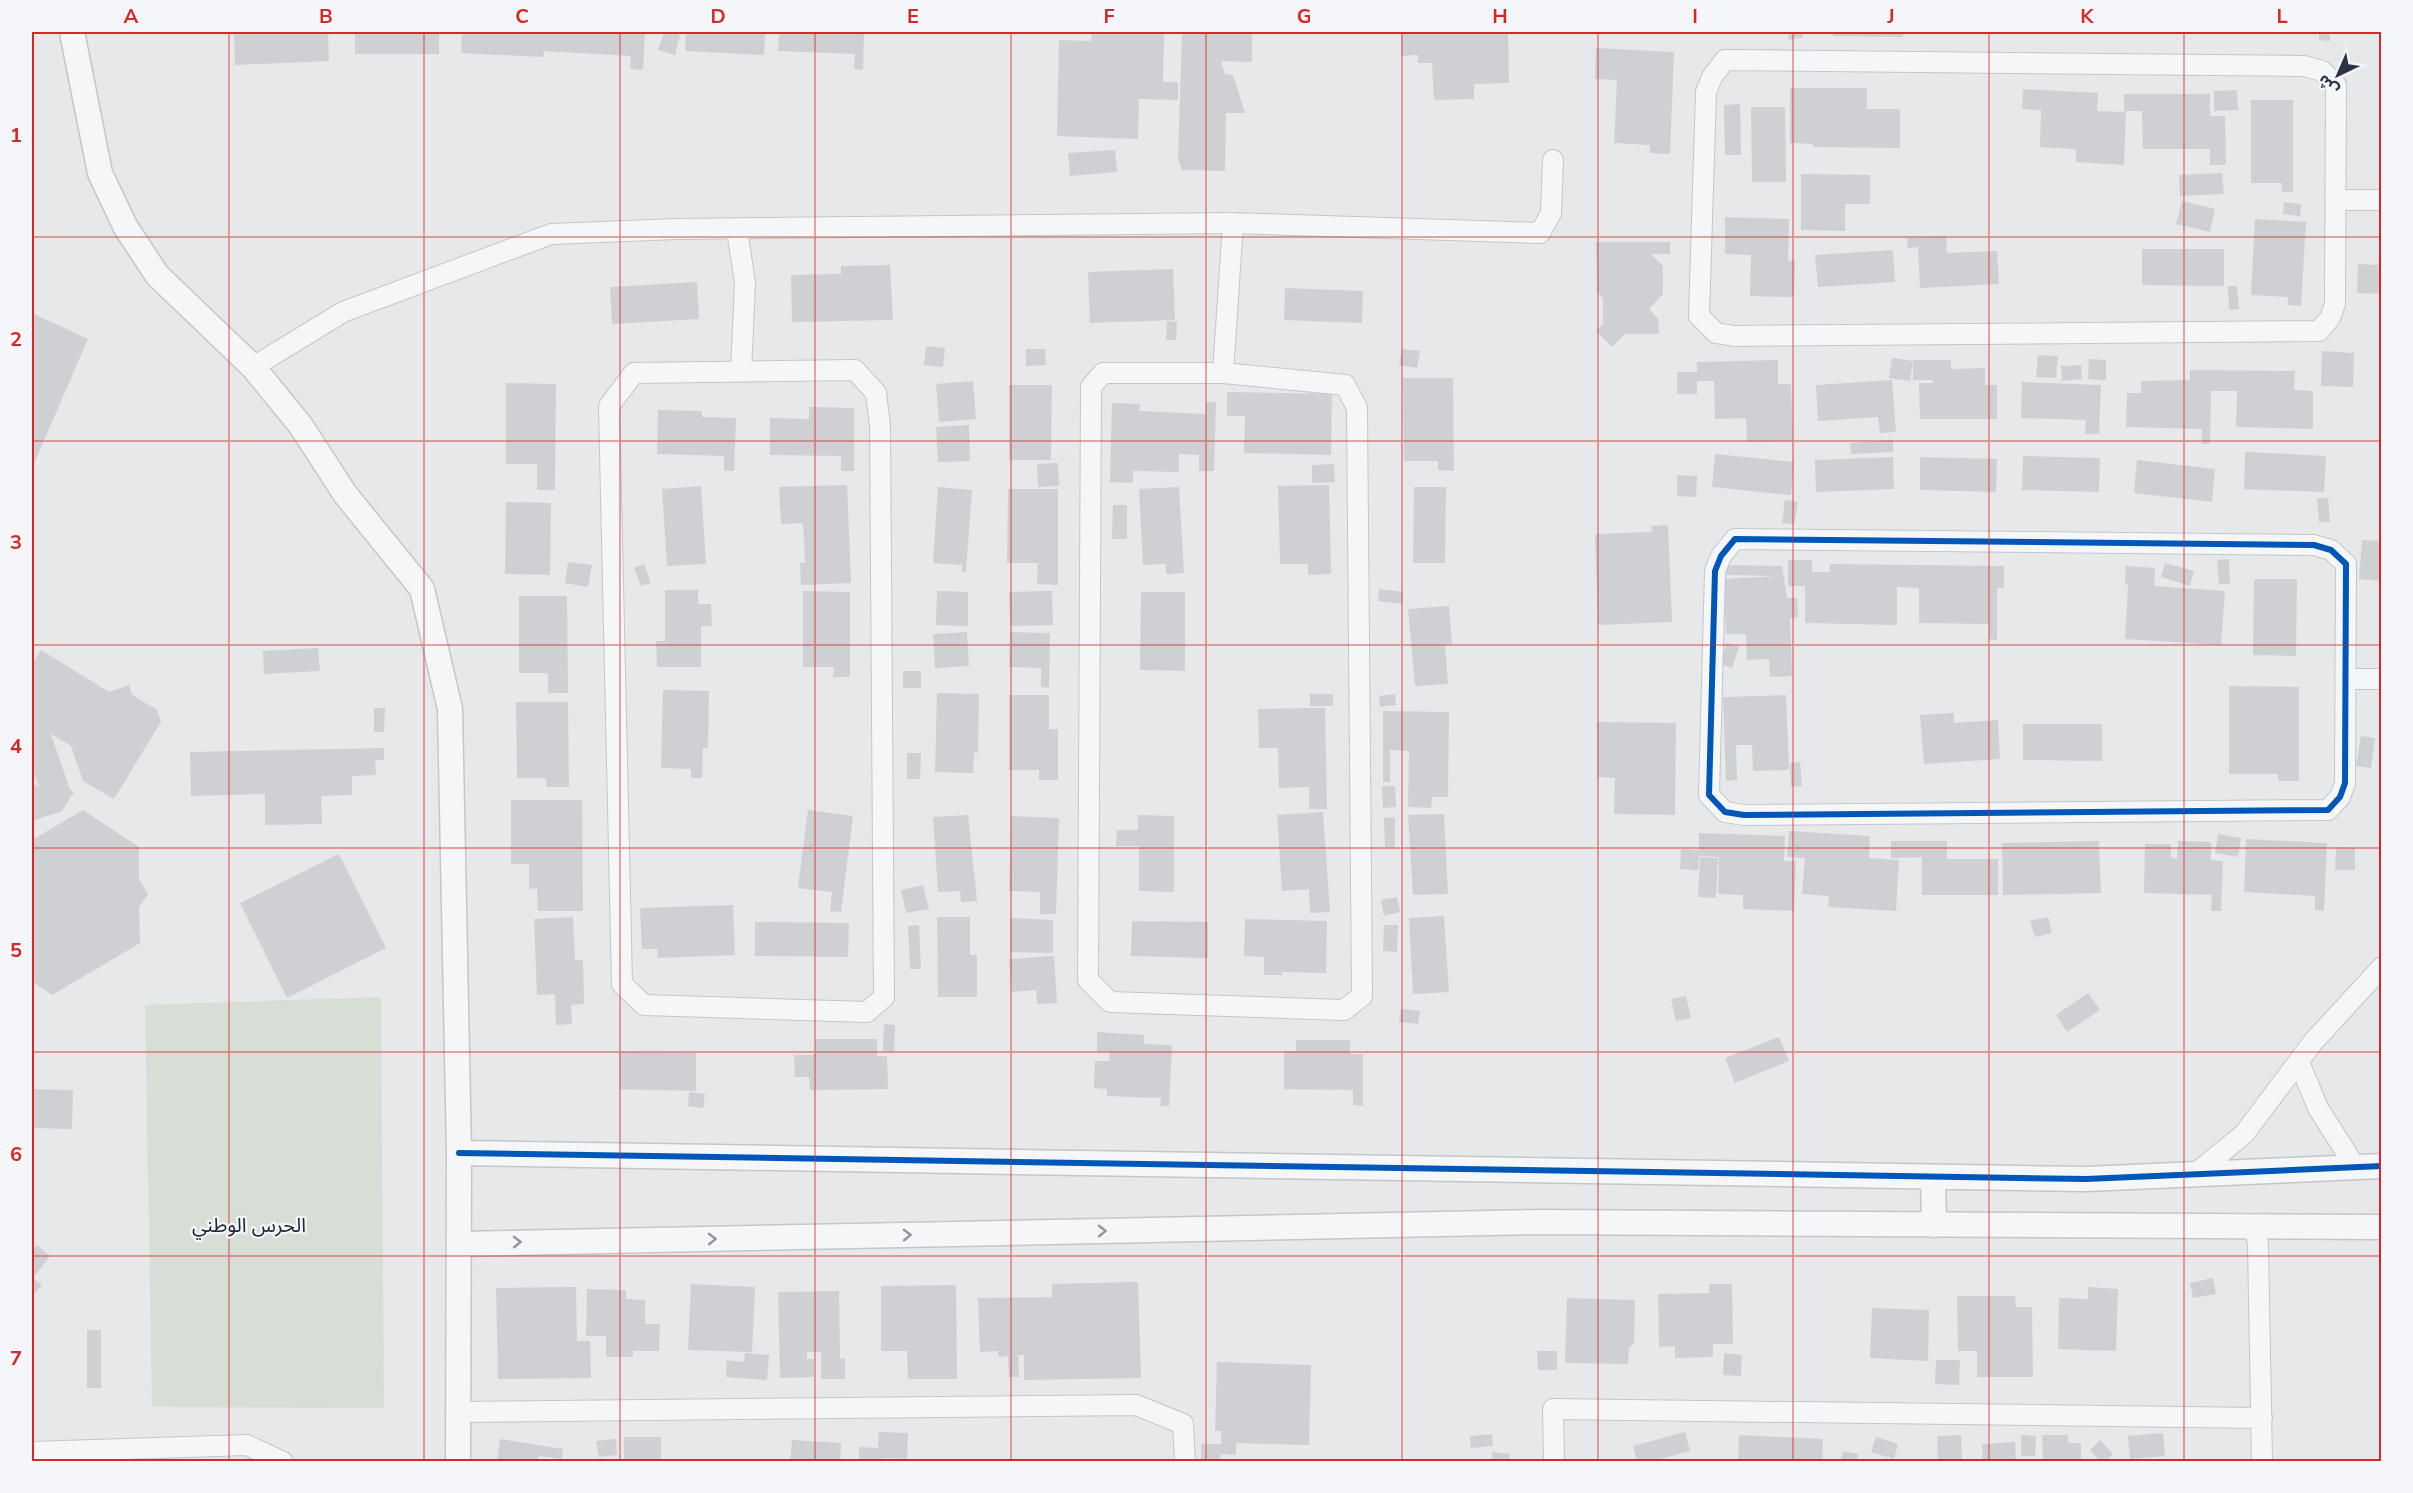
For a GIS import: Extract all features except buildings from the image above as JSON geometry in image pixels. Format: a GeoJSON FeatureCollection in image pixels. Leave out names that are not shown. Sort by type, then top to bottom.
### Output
{"type":"FeatureCollection","features":[{"type":"Feature","properties":{"kind":"street"},"geometry":{"type":"LineString","coordinates":[[72,32],[100,173],[125,226],[157,275],[253,367],[301,426],[345,494],[422,589],[450,709],[459,1153],[458,1461]]}},
{"type":"Feature","properties":{"kind":"street"},"geometry":{"type":"LineString","coordinates":[[1725,60],[2304,66],[2322,71],[2336,85],[2336,200],[2335,303],[2331,318],[2319,331],[1734,336],[1716,333],[1699,316],[1706,92],[1712,77],[1725,60]]}},
{"type":"Feature","properties":{"kind":"street"},"geometry":{"type":"LineString","coordinates":[[253,367],[343,312],[550,234],[676,229],[1233,223],[1540,233],[1551,213],[1553,160]]}},
{"type":"Feature","properties":{"kind":"street"},"geometry":{"type":"LineString","coordinates":[[2336,200],[2382,200]]}},
{"type":"Feature","properties":{"kind":"street"},"geometry":{"type":"LineString","coordinates":[[1223,373],[1233,223]]}},
{"type":"Feature","properties":{"kind":"street"},"geometry":{"type":"LineString","coordinates":[[737,230],[745,283],[741,372]]}},
{"type":"Feature","properties":{"kind":"street"},"geometry":{"type":"LineString","coordinates":[[855,370],[876,393],[880,426],[884,997],[867,1012],[644,1005],[621,984],[609,406],[634,373],[741,372],[855,370]]}},
{"type":"Feature","properties":{"kind":"street"},"geometry":{"type":"LineString","coordinates":[[1103,373],[1223,373],[1345,385],[1357,408],[1362,996],[1344,1010],[1110,1002],[1088,980],[1091,387],[1103,373]]}},
{"type":"Feature","properties":{"kind":"street"},"geometry":{"type":"LineString","coordinates":[[1735,539],[2314,545],[2331,550],[2346,564],[2345,679],[2345,783],[2340,797],[2328,810],[1744,815],[1725,812],[1708,795],[1715,571],[1721,556],[1735,539]]}},
{"type":"Feature","properties":{"kind":"street"},"geometry":{"type":"LineString","coordinates":[[2345,679],[2382,679]]}},
{"type":"Feature","properties":{"kind":"street"},"geometry":{"type":"LineString","coordinates":[[2195,1174],[2244,1134],[2313,1042],[2382,967]]}},
{"type":"Feature","properties":{"kind":"street"},"geometry":{"type":"LineString","coordinates":[[2299,1062],[2318,1108],[2356,1168]]}},
{"type":"Feature","properties":{"kind":"street"},"geometry":{"type":"LineString","coordinates":[[459,1153],[2086,1179],[2382,1166]]}},
{"type":"Feature","properties":{"kind":"street"},"geometry":{"type":"LineString","coordinates":[[1933,1177],[1934,1225]]}},
{"type":"Feature","properties":{"kind":"street"},"geometry":{"type":"LineString","coordinates":[[459,1244],[1529,1223],[2382,1227]]}},
{"type":"Feature","properties":{"kind":"street"},"geometry":{"type":"LineString","coordinates":[[2255,1226],[2258,1245],[2262,1461]]}},
{"type":"Feature","properties":{"kind":"street"},"geometry":{"type":"LineString","coordinates":[[458,1412],[1136,1405],[1183,1424],[1185,1461]]}},
{"type":"Feature","properties":{"kind":"street"},"geometry":{"type":"LineString","coordinates":[[1554,1461],[1553,1409],[2262,1418]]}},
{"type":"Feature","properties":{"kind":"street"},"geometry":{"type":"LineString","coordinates":[[32,1452],[247,1445],[283,1461]]}},
{"type":"Feature","properties":{"kind":"shaded area"},"geometry":{"type":"Polygon","coordinates":[[[381,997],[384,1408],[152,1407],[145,1005],[381,997]]]}},
{"type":"Feature","properties":{"kind":"cycle path"},"geometry":{"type":"LineString","coordinates":[[1735,539],[2314,545],[2331,550],[2346,564],[2345,783],[2340,797],[2328,810],[1744,815],[1725,812],[1709,795],[1715,571],[1721,556],[1735,539]]}},
{"type":"Feature","properties":{"kind":"cycle path"},"geometry":{"type":"LineString","coordinates":[[459,1153],[2086,1179],[2382,1166]]}},
{"type":"Feature","properties":{"kind":"district","name":"الحرس الوطني"},"geometry":{"type":"Point","coordinates":[249,1225]}}]}
